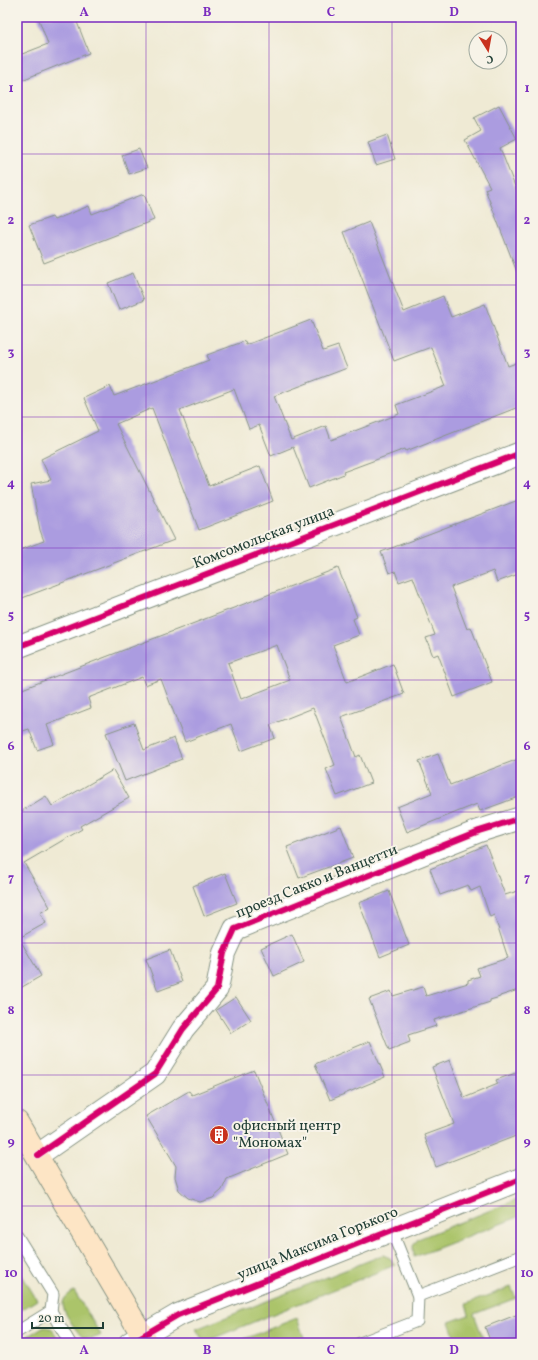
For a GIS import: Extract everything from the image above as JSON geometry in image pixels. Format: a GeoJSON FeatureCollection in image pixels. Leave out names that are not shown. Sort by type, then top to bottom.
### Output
{"type":"FeatureCollection","features":[{"type":"Feature","properties":{"kind":"main road"},"geometry":{"type":"LineString","coordinates":[[17,1122],[38,1155],[140,1340]]}},
{"type":"Feature","properties":{"kind":"street","name":"Комсомольская улица"},"geometry":{"type":"LineString","coordinates":[[17,647],[521,453]]}},
{"type":"Feature","properties":{"kind":"street","name":"проезд Сакко и Ванцетти"},"geometry":{"type":"LineString","coordinates":[[38,1155],[155,1074],[183,1029],[217,989],[224,954],[235,929],[479,832],[521,818]]}},
{"type":"Feature","properties":{"kind":"street","name":"улица Максима Горького"},"geometry":{"type":"LineString","coordinates":[[140,1340],[178,1315],[391,1229],[521,1179]]}},
{"type":"Feature","properties":{"kind":"lane"},"geometry":{"type":"LineString","coordinates":[[360,1343],[417,1322],[418,1296],[391,1229]]}},
{"type":"Feature","properties":{"kind":"lane"},"geometry":{"type":"LineString","coordinates":[[17,1236],[52,1294],[51,1311],[70,1343]]}},
{"type":"Feature","properties":{"kind":"lane"},"geometry":{"type":"LineString","coordinates":[[418,1296],[521,1256]]}},
{"type":"Feature","properties":{"kind":"lane"},"geometry":{"type":"LineString","coordinates":[[17,1332],[51,1311]]}},
{"type":"Feature","properties":{"kind":"green space"},"geometry":{"type":"Polygon","coordinates":[[[521,1198],[521,1216],[414,1257],[413,1246],[418,1239],[521,1198]]]}},
{"type":"Feature","properties":{"kind":"green space"},"geometry":{"type":"Polygon","coordinates":[[[383,1255],[390,1258],[395,1265],[204,1342],[196,1329],[383,1255]]]}},
{"type":"Feature","properties":{"kind":"green space"},"geometry":{"type":"Polygon","coordinates":[[[17,1267],[37,1300],[21,1310],[17,1303],[17,1267]]]}},
{"type":"Feature","properties":{"kind":"green space"},"geometry":{"type":"Polygon","coordinates":[[[511,1287],[516,1298],[474,1314],[485,1343],[457,1343],[449,1322],[469,1315],[466,1304],[511,1287]]]}},
{"type":"Feature","properties":{"kind":"green space"},"geometry":{"type":"Polygon","coordinates":[[[74,1291],[101,1335],[92,1338],[82,1337],[70,1321],[63,1307],[63,1303],[66,1297],[74,1291]]]}},
{"type":"Feature","properties":{"kind":"green space"},"geometry":{"type":"Polygon","coordinates":[[[297,1318],[306,1343],[234,1343],[297,1318]]]}},
{"type":"Feature","properties":{"kind":"green space"},"geometry":{"type":"Polygon","coordinates":[[[44,1326],[52,1329],[61,1343],[17,1343],[44,1326]]]}},
{"type":"Feature","properties":{"kind":"building"},"geometry":{"type":"Polygon","coordinates":[[[38,17],[75,17],[89,53],[22,80],[17,68],[17,56],[48,44],[38,17]]]}},
{"type":"Feature","properties":{"kind":"building"},"geometry":{"type":"Polygon","coordinates":[[[499,105],[517,139],[500,148],[521,202],[521,280],[485,189],[490,187],[465,140],[481,131],[474,118],[499,105]]]}},
{"type":"Feature","properties":{"kind":"building"},"geometry":{"type":"Polygon","coordinates":[[[387,135],[395,159],[376,165],[368,142],[387,135]]]}},
{"type":"Feature","properties":{"kind":"building"},"geometry":{"type":"Polygon","coordinates":[[[139,149],[147,168],[129,174],[122,155],[139,149]]]}},
{"type":"Feature","properties":{"kind":"building"},"geometry":{"type":"Polygon","coordinates":[[[144,194],[154,220],[44,263],[29,225],[52,217],[54,220],[89,206],[92,214],[144,194]]]}},
{"type":"Feature","properties":{"kind":"building"},"geometry":{"type":"Polygon","coordinates":[[[369,222],[404,312],[443,296],[451,317],[485,304],[508,366],[521,361],[521,406],[406,451],[405,449],[343,472],[344,474],[309,488],[293,447],[271,456],[259,425],[249,429],[234,389],[180,410],[209,486],[260,466],[273,501],[199,530],[152,408],[116,424],[174,540],[17,600],[17,551],[44,541],[40,530],[31,484],[51,480],[41,459],[98,431],[84,398],[110,386],[114,396],[209,360],[207,355],[245,341],[246,345],[311,320],[323,351],[338,346],[347,368],[274,396],[291,440],[326,426],[331,440],[399,414],[396,405],[446,386],[431,347],[394,361],[344,232],[369,222]]]}},
{"type":"Feature","properties":{"kind":"building"},"geometry":{"type":"Polygon","coordinates":[[[133,273],[144,300],[119,310],[108,283],[133,273]]]}},
{"type":"Feature","properties":{"kind":"building"},"geometry":{"type":"Polygon","coordinates":[[[521,499],[521,573],[497,582],[493,571],[451,587],[467,629],[471,627],[492,682],[454,697],[438,654],[433,656],[426,638],[435,635],[413,577],[399,582],[395,571],[389,573],[381,552],[521,499]]]}},
{"type":"Feature","properties":{"kind":"building"},"geometry":{"type":"Polygon","coordinates":[[[338,568],[357,617],[353,619],[359,635],[333,645],[347,682],[393,664],[404,694],[341,717],[356,757],[360,755],[371,783],[337,796],[326,769],[335,765],[313,708],[270,725],[275,738],[241,751],[231,724],[185,742],[161,679],[145,685],[142,677],[88,698],[91,708],[47,725],[54,744],[37,750],[29,729],[17,733],[17,691],[338,568]],[[277,645],[228,663],[241,699],[290,680],[277,645]]]}},
{"type":"Feature","properties":{"kind":"building"},"geometry":{"type":"Polygon","coordinates":[[[134,723],[144,750],[174,738],[182,759],[125,781],[106,733],[134,723]]]}},
{"type":"Feature","properties":{"kind":"building"},"geometry":{"type":"Polygon","coordinates":[[[438,754],[450,785],[521,758],[521,796],[480,811],[477,804],[407,832],[397,807],[432,793],[419,761],[438,754]]]}},
{"type":"Feature","properties":{"kind":"building"},"geometry":{"type":"Polygon","coordinates":[[[113,770],[129,798],[80,826],[82,829],[24,863],[50,907],[40,913],[46,923],[19,938],[41,976],[17,990],[17,814],[46,796],[52,806],[113,770]]]}},
{"type":"Feature","properties":{"kind":"building"},"geometry":{"type":"Polygon","coordinates":[[[341,826],[353,858],[299,878],[287,847],[341,826]]]}},
{"type":"Feature","properties":{"kind":"building"},"geometry":{"type":"Polygon","coordinates":[[[486,845],[505,895],[521,890],[521,989],[490,1000],[490,1002],[434,1020],[436,1026],[408,1035],[410,1042],[389,1050],[369,999],[391,991],[393,996],[423,987],[426,996],[468,983],[468,980],[480,976],[477,968],[508,958],[494,915],[490,917],[480,887],[471,891],[468,885],[440,895],[430,869],[486,845]]]}},
{"type":"Feature","properties":{"kind":"building"},"geometry":{"type":"Polygon","coordinates":[[[225,873],[237,903],[204,916],[193,886],[225,873]]]}},
{"type":"Feature","properties":{"kind":"building"},"geometry":{"type":"Polygon","coordinates":[[[389,891],[409,945],[380,957],[359,903],[389,891]]]}},
{"type":"Feature","properties":{"kind":"building"},"geometry":{"type":"Polygon","coordinates":[[[292,934],[304,962],[274,976],[261,948],[292,934]]]}},
{"type":"Feature","properties":{"kind":"building"},"geometry":{"type":"Polygon","coordinates":[[[170,950],[182,982],[158,991],[146,959],[170,950]]]}},
{"type":"Feature","properties":{"kind":"building"},"geometry":{"type":"Polygon","coordinates":[[[236,997],[251,1020],[231,1033],[216,1010],[236,997]]]}},
{"type":"Feature","properties":{"kind":"building"},"geometry":{"type":"Polygon","coordinates":[[[370,1041],[385,1077],[330,1100],[315,1064],[370,1041]]]}},
{"type":"Feature","properties":{"kind":"building"},"geometry":{"type":"Polygon","coordinates":[[[450,1060],[464,1098],[498,1084],[496,1080],[521,1071],[521,1134],[436,1167],[424,1135],[454,1124],[432,1067],[450,1060]]]}},
{"type":"Feature","properties":{"kind":"building","name":"офисный центр \"Мономах\""},"geometry":{"type":"Polygon","coordinates":[[[254,1070],[288,1154],[227,1179],[222,1190],[213,1198],[200,1202],[188,1198],[179,1190],[175,1177],[176,1166],[146,1116],[189,1091],[192,1095],[254,1070]]]}},
{"type":"Feature","properties":{"kind":"building"},"geometry":{"type":"Polygon","coordinates":[[[521,1313],[521,1343],[491,1343],[485,1327],[521,1313]]]}},
{"type":"Feature","properties":{"kind":"cycle path"},"geometry":{"type":"LineString","coordinates":[[17,647],[521,453]]}},
{"type":"Feature","properties":{"kind":"cycle path"},"geometry":{"type":"LineString","coordinates":[[38,1155],[155,1074],[183,1029],[217,989],[224,953],[235,929],[479,831],[521,818]]}},
{"type":"Feature","properties":{"kind":"cycle path"},"geometry":{"type":"LineString","coordinates":[[130,1343],[178,1315],[521,1179]]}},
{"type":"Feature","properties":{"kind":"place","name":"офисный центр \"Мономах\""},"geometry":{"type":"Point","coordinates":[219,1135]}}]}
